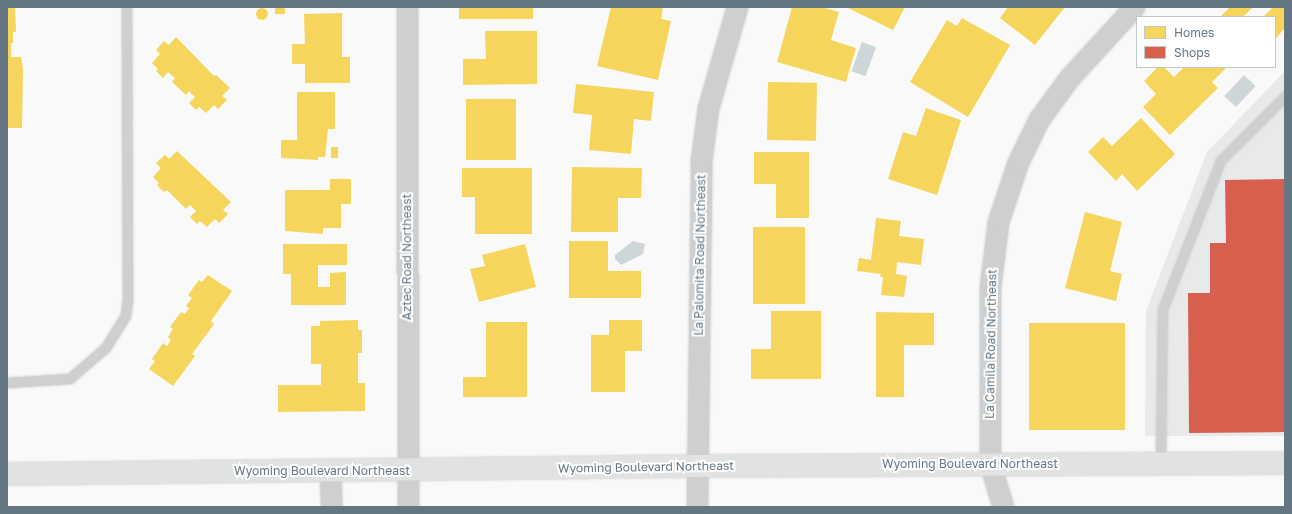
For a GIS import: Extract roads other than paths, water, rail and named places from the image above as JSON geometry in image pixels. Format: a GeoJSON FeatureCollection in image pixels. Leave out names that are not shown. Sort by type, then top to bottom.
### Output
{"type":"FeatureCollection","features":[{"type":"Feature","properties":{"kind":"main road","name":"Wyoming Boulevard Northeast"},"geometry":{"type":"LineString","coordinates":[[7,474],[408,471],[698,466],[1285,463]]}},
{"type":"Feature","properties":{"kind":"street","name":"Aztec Road Northeast"},"geometry":{"type":"LineString","coordinates":[[407,7],[408,507]]}},
{"type":"Feature","properties":{"kind":"street","name":"La Palomita Road Northeast"},"geometry":{"type":"LineString","coordinates":[[697,507],[701,161],[708,108],[738,7]]}},
{"type":"Feature","properties":{"kind":"street","name":"La Camila Road Northeast"},"geometry":{"type":"LineString","coordinates":[[1003,507],[990,464],[990,287],[998,222],[1018,162],[1039,119],[1069,78],[1134,7]]}},
{"type":"Feature","properties":{"kind":"street"},"geometry":{"type":"LineString","coordinates":[[330,471],[331,507]]}},
{"type":"Feature","properties":{"kind":"lane"},"geometry":{"type":"LineString","coordinates":[[7,383],[70,379],[106,348],[126,316],[128,300],[127,7]]}},
{"type":"Feature","properties":{"kind":"lane"},"geometry":{"type":"LineString","coordinates":[[1161,463],[1163,310],[1221,161],[1285,96]]}}]}
